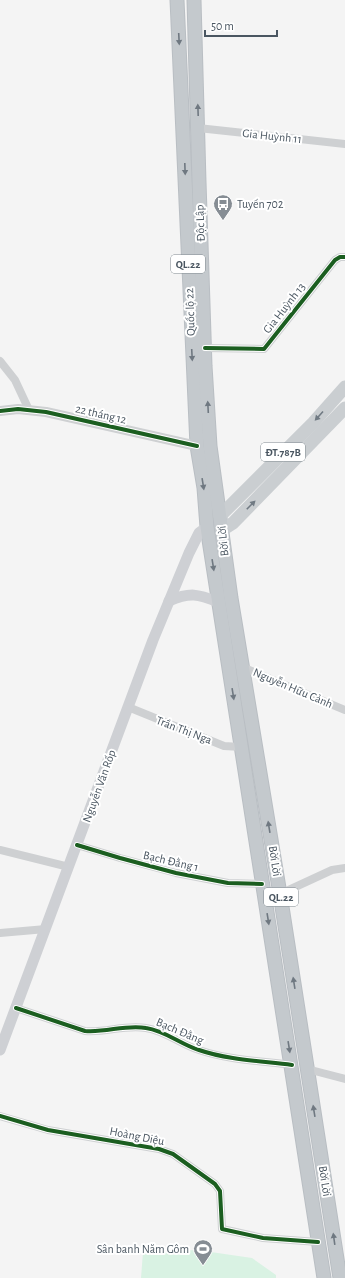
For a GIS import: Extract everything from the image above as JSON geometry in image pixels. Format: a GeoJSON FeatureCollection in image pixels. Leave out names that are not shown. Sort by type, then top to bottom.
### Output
{"type":"FeatureCollection","features":[{"type":"Feature","properties":{"kind":"highway","name":"Quốc lộ 22"},"geometry":{"type":"LineString","coordinates":[[178,0],[197,446],[204,488],[207,527]]}},
{"type":"Feature","properties":{"kind":"highway","name":"Độc Lập"},"geometry":{"type":"LineString","coordinates":[[194,0],[205,348],[210,446]]}},
{"type":"Feature","properties":{"kind":"highway"},"geometry":{"type":"LineString","coordinates":[[197,446],[210,446]]}},
{"type":"Feature","properties":{"kind":"highway","name":"QL.22"},"geometry":{"type":"LineString","coordinates":[[210,446],[220,516]]}},
{"type":"Feature","properties":{"kind":"highway"},"geometry":{"type":"LineString","coordinates":[[207,527],[220,516]]}},
{"type":"Feature","properties":{"kind":"highway","name":"Bời Lời"},"geometry":{"type":"LineString","coordinates":[[220,516],[242,666],[280,894],[307,1070],[341,1259],[340,1278]]}},
{"type":"Feature","properties":{"kind":"highway"},"geometry":{"type":"LineString","coordinates":[[207,527],[222,530]]}},
{"type":"Feature","properties":{"kind":"highway","name":"Bời Lời"},"geometry":{"type":"LineString","coordinates":[[207,527],[324,1278]]}},
{"type":"Feature","properties":{"kind":"main road","name":"ĐT.787B"},"geometry":{"type":"LineString","coordinates":[[220,516],[313,423],[345,387]]}},
{"type":"Feature","properties":{"kind":"main road","name":"ĐT.787B"},"geometry":{"type":"LineString","coordinates":[[222,530],[233,523],[345,408]]}},
{"type":"Feature","properties":{"kind":"main road","name":"Nguyễn Văn Rốp"},"geometry":{"type":"LineString","coordinates":[[0,1050],[169,600],[199,534],[207,527]]}},
{"type":"Feature","properties":{"kind":"main road"},"geometry":{"type":"LineString","coordinates":[[169,600],[184,594],[200,595],[218,602]]}},
{"type":"Feature","properties":{"kind":"street","name":"Gia Huỳnh 11"},"geometry":{"type":"LineString","coordinates":[[198,128],[345,144]]}},
{"type":"Feature","properties":{"kind":"street","name":"Gia Huỳnh 13"},"geometry":{"type":"LineString","coordinates":[[205,348],[264,349],[335,260],[340,257],[345,257]]}},
{"type":"Feature","properties":{"kind":"street"},"geometry":{"type":"LineString","coordinates":[[0,361],[15,380],[29,410]]}},
{"type":"Feature","properties":{"kind":"street","name":"22 tháng 12"},"geometry":{"type":"LineString","coordinates":[[0,411],[29,410],[46,412],[197,446]]}},
{"type":"Feature","properties":{"kind":"street","name":"Nguyễn Hữu Cảnh"},"geometry":{"type":"LineString","coordinates":[[242,666],[345,710]]}},
{"type":"Feature","properties":{"kind":"street","name":"Trần Thị Nga"},"geometry":{"type":"LineString","coordinates":[[128,707],[224,746],[241,747]]}},
{"type":"Feature","properties":{"kind":"street","name":"Bạch Đằng 1"},"geometry":{"type":"LineString","coordinates":[[77,845],[176,873],[228,883],[262,884]]}},
{"type":"Feature","properties":{"kind":"street"},"geometry":{"type":"LineString","coordinates":[[0,850],[69,867]]}},
{"type":"Feature","properties":{"kind":"street"},"geometry":{"type":"LineString","coordinates":[[280,894],[332,870],[345,868]]}},
{"type":"Feature","properties":{"kind":"street"},"geometry":{"type":"LineString","coordinates":[[0,933],[46,929]]}},
{"type":"Feature","properties":{"kind":"street","name":"Bạch Đằng"},"geometry":{"type":"LineString","coordinates":[[16,1008],[85,1031],[97,1032],[127,1028],[145,1028],[164,1032],[182,1043],[210,1054],[292,1065]]}},
{"type":"Feature","properties":{"kind":"street"},"geometry":{"type":"LineString","coordinates":[[307,1070],[345,1079]]}},
{"type":"Feature","properties":{"kind":"street","name":"Hoàng Diệu"},"geometry":{"type":"LineString","coordinates":[[0,1116],[48,1130],[159,1149],[173,1154],[215,1184],[220,1191],[222,1229],[263,1238],[318,1242]]}},
{"type":"Feature","properties":{"kind":"green space","name":"Sân banh Năm Gôm"},"geometry":{"type":"Polygon","coordinates":[[[197,1250],[252,1258],[276,1275],[276,1278],[141,1278],[143,1252],[197,1250]]]}},
{"type":"Feature","properties":{"kind":"cycle path"},"geometry":{"type":"LineString","coordinates":[[205,348],[264,349],[335,260],[340,257],[345,257]]}},
{"type":"Feature","properties":{"kind":"cycle path"},"geometry":{"type":"LineString","coordinates":[[0,411],[18,409],[46,412],[197,446]]}},
{"type":"Feature","properties":{"kind":"cycle path"},"geometry":{"type":"LineString","coordinates":[[77,845],[176,873],[228,883],[262,884]]}},
{"type":"Feature","properties":{"kind":"cycle path"},"geometry":{"type":"LineString","coordinates":[[16,1008],[85,1031],[101,1031],[131,1027],[146,1028],[160,1032],[192,1047],[210,1053],[233,1058],[292,1065]]}},
{"type":"Feature","properties":{"kind":"cycle path"},"geometry":{"type":"LineString","coordinates":[[0,1116],[48,1130],[159,1149],[173,1154],[215,1184],[220,1191],[222,1229],[263,1238],[318,1242]]}},
{"type":"Feature","properties":{"kind":"place","name":"Tuyến 702"},"geometry":{"type":"Point","coordinates":[223,221]}},
{"type":"Feature","properties":{"kind":"place","name":"Sân banh Năm Gôm"},"geometry":{"type":"Point","coordinates":[203,1266]}}]}
